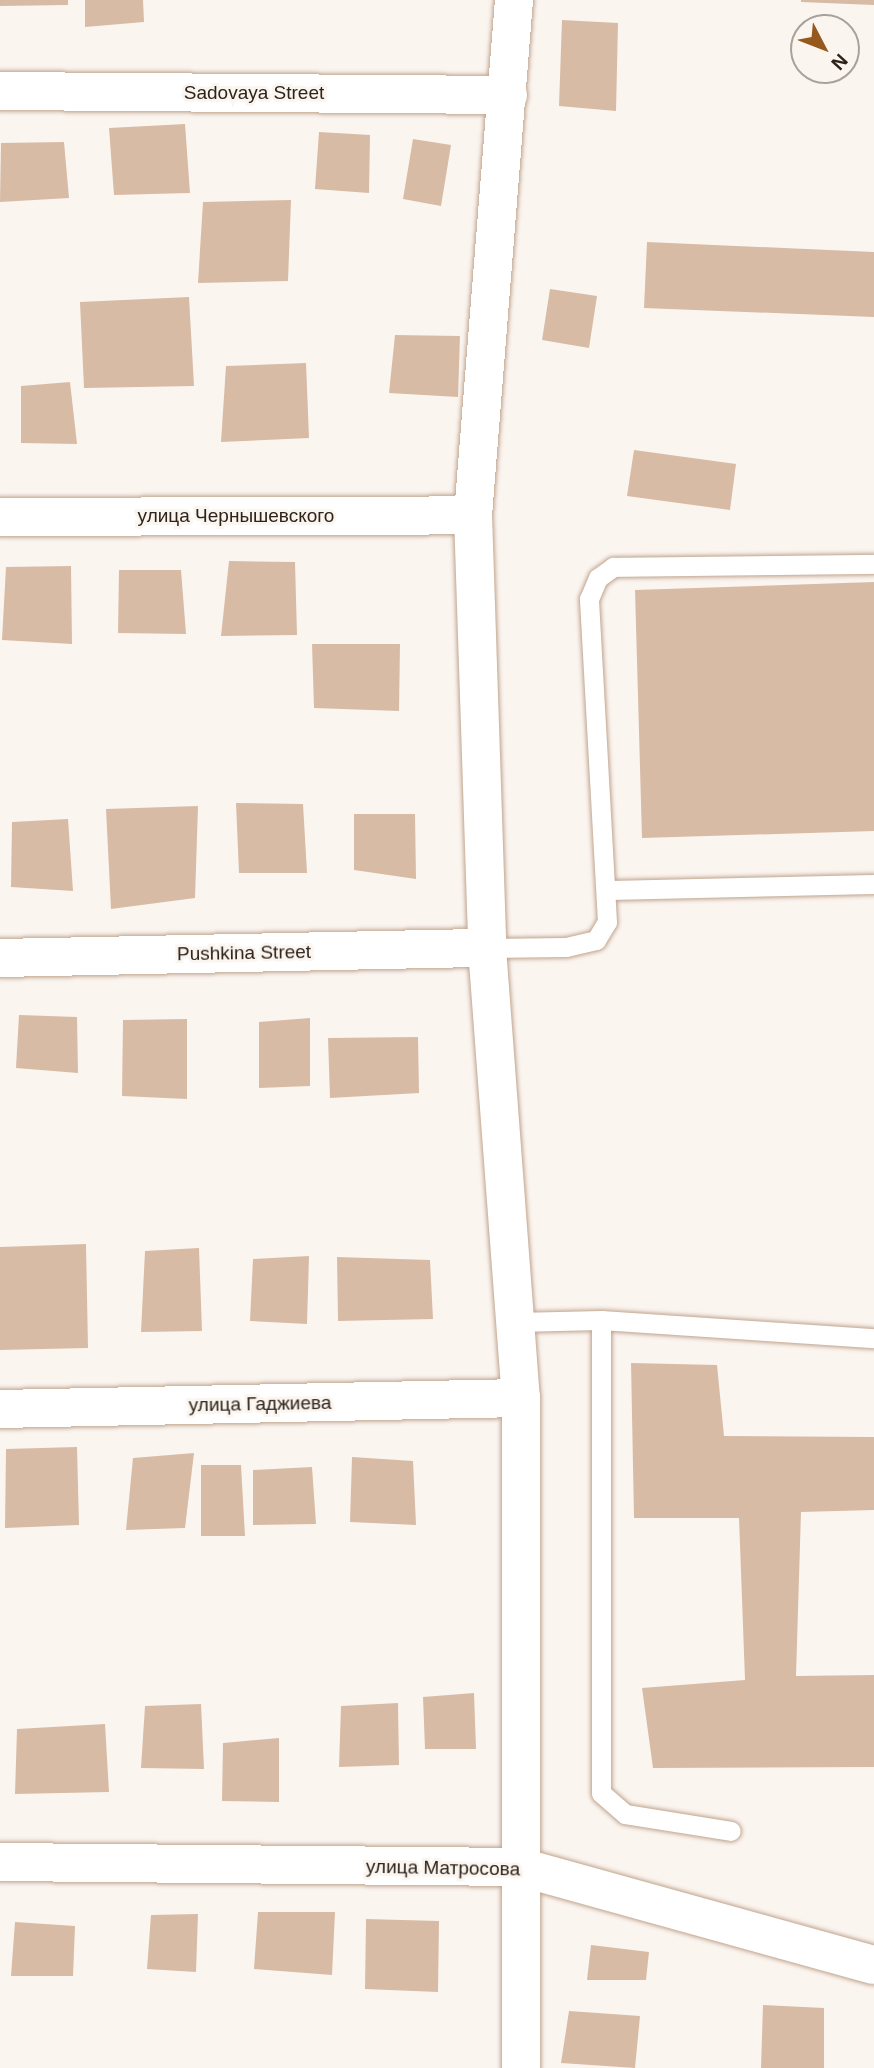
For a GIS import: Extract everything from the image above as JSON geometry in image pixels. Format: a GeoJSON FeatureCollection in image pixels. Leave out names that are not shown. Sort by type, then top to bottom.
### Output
{"type":"FeatureCollection","features":[{"type":"Feature","properties":{"kind":"street"},"geometry":{"type":"LineString","coordinates":[[514,0],[472,515],[487,948],[521,1398],[521,2068]]}},
{"type":"Feature","properties":{"kind":"street","name":"Sadovaya Street"},"geometry":{"type":"LineString","coordinates":[[0,91],[508,95]]}},
{"type":"Feature","properties":{"kind":"street","name":"улица Чернышевского"},"geometry":{"type":"LineString","coordinates":[[0,517],[472,515]]}},
{"type":"Feature","properties":{"kind":"street","name":"Pushkina Street"},"geometry":{"type":"LineString","coordinates":[[0,958],[487,948]]}},
{"type":"Feature","properties":{"kind":"street","name":"улица Гаджиева"},"geometry":{"type":"LineString","coordinates":[[0,1409],[521,1398]]}},
{"type":"Feature","properties":{"kind":"street","name":"улица Матросова"},"geometry":{"type":"LineString","coordinates":[[0,1863],[520,1867],[874,1965]]}},
{"type":"Feature","properties":{"kind":"lane"},"geometry":{"type":"LineString","coordinates":[[487,948],[566,947],[596,940],[607,922],[608,890],[589,600],[598,578],[613,566],[874,564]]}},
{"type":"Feature","properties":{"kind":"lane"},"geometry":{"type":"LineString","coordinates":[[608,890],[874,884]]}},
{"type":"Feature","properties":{"kind":"lane"},"geometry":{"type":"LineString","coordinates":[[516,1322],[601,1320],[874,1338]]}},
{"type":"Feature","properties":{"kind":"lane"},"geometry":{"type":"LineString","coordinates":[[601,1320],[601,1793],[625,1814],[731,1831]]}},
{"type":"Feature","properties":{"kind":"building"},"geometry":{"type":"Polygon","coordinates":[[[0,0],[68,0],[68,5],[0,6],[0,0]]]}},
{"type":"Feature","properties":{"kind":"building"},"geometry":{"type":"Polygon","coordinates":[[[85,0],[143,0],[144,22],[85,27],[85,0]]]}},
{"type":"Feature","properties":{"kind":"building"},"geometry":{"type":"Polygon","coordinates":[[[874,0],[874,5],[801,2],[874,0]]]}},
{"type":"Feature","properties":{"kind":"building"},"geometry":{"type":"Polygon","coordinates":[[[562,20],[618,23],[616,111],[559,106],[562,20]]]}},
{"type":"Feature","properties":{"kind":"building"},"geometry":{"type":"Polygon","coordinates":[[[185,124],[190,193],[114,195],[109,128],[185,124]]]}},
{"type":"Feature","properties":{"kind":"building"},"geometry":{"type":"Polygon","coordinates":[[[319,132],[370,135],[369,193],[315,189],[319,132]]]}},
{"type":"Feature","properties":{"kind":"building"},"geometry":{"type":"Polygon","coordinates":[[[413,139],[451,145],[441,206],[403,199],[413,139]]]}},
{"type":"Feature","properties":{"kind":"building"},"geometry":{"type":"Polygon","coordinates":[[[64,142],[69,198],[0,202],[1,143],[64,142]]]}},
{"type":"Feature","properties":{"kind":"building"},"geometry":{"type":"Polygon","coordinates":[[[291,200],[288,281],[198,283],[203,202],[291,200]]]}},
{"type":"Feature","properties":{"kind":"building"},"geometry":{"type":"Polygon","coordinates":[[[647,242],[874,252],[874,317],[644,308],[647,242]]]}},
{"type":"Feature","properties":{"kind":"building"},"geometry":{"type":"Polygon","coordinates":[[[550,289],[597,296],[589,348],[542,340],[550,289]]]}},
{"type":"Feature","properties":{"kind":"building"},"geometry":{"type":"Polygon","coordinates":[[[189,297],[194,386],[84,388],[80,302],[189,297]]]}},
{"type":"Feature","properties":{"kind":"building"},"geometry":{"type":"Polygon","coordinates":[[[395,335],[460,336],[458,397],[389,393],[395,335]]]}},
{"type":"Feature","properties":{"kind":"building"},"geometry":{"type":"Polygon","coordinates":[[[306,363],[309,438],[221,442],[226,366],[306,363]]]}},
{"type":"Feature","properties":{"kind":"building"},"geometry":{"type":"Polygon","coordinates":[[[70,382],[77,444],[21,443],[21,386],[70,382]]]}},
{"type":"Feature","properties":{"kind":"building"},"geometry":{"type":"Polygon","coordinates":[[[634,450],[736,464],[730,510],[627,496],[634,450]]]}},
{"type":"Feature","properties":{"kind":"building"},"geometry":{"type":"Polygon","coordinates":[[[229,561],[295,562],[297,635],[221,636],[229,561]]]}},
{"type":"Feature","properties":{"kind":"building"},"geometry":{"type":"Polygon","coordinates":[[[71,566],[72,644],[2,640],[6,567],[71,566]]]}},
{"type":"Feature","properties":{"kind":"building"},"geometry":{"type":"Polygon","coordinates":[[[119,570],[181,570],[186,634],[118,633],[119,570]]]}},
{"type":"Feature","properties":{"kind":"building"},"geometry":{"type":"Polygon","coordinates":[[[874,582],[874,831],[642,838],[635,590],[874,582]]]}},
{"type":"Feature","properties":{"kind":"building"},"geometry":{"type":"Polygon","coordinates":[[[312,644],[400,644],[399,711],[314,708],[312,644]]]}},
{"type":"Feature","properties":{"kind":"building"},"geometry":{"type":"Polygon","coordinates":[[[236,803],[303,804],[307,873],[239,873],[236,803]]]}},
{"type":"Feature","properties":{"kind":"building"},"geometry":{"type":"Polygon","coordinates":[[[198,806],[195,898],[111,909],[106,809],[198,806]]]}},
{"type":"Feature","properties":{"kind":"building"},"geometry":{"type":"Polygon","coordinates":[[[354,814],[415,814],[416,879],[354,870],[354,814]]]}},
{"type":"Feature","properties":{"kind":"building"},"geometry":{"type":"Polygon","coordinates":[[[68,819],[73,891],[11,887],[12,822],[68,819]]]}},
{"type":"Feature","properties":{"kind":"building"},"geometry":{"type":"Polygon","coordinates":[[[19,1015],[77,1017],[78,1073],[16,1068],[19,1015]]]}},
{"type":"Feature","properties":{"kind":"building"},"geometry":{"type":"Polygon","coordinates":[[[310,1018],[310,1086],[259,1088],[259,1022],[310,1018]]]}},
{"type":"Feature","properties":{"kind":"building"},"geometry":{"type":"Polygon","coordinates":[[[187,1019],[187,1099],[122,1096],[123,1020],[187,1019]]]}},
{"type":"Feature","properties":{"kind":"building"},"geometry":{"type":"Polygon","coordinates":[[[418,1037],[419,1093],[330,1098],[328,1038],[418,1037]]]}},
{"type":"Feature","properties":{"kind":"building"},"geometry":{"type":"Polygon","coordinates":[[[86,1244],[88,1348],[0,1350],[0,1247],[86,1244]]]}},
{"type":"Feature","properties":{"kind":"building"},"geometry":{"type":"Polygon","coordinates":[[[199,1248],[202,1331],[141,1332],[145,1251],[199,1248]]]}},
{"type":"Feature","properties":{"kind":"building"},"geometry":{"type":"Polygon","coordinates":[[[309,1256],[307,1324],[250,1321],[253,1259],[309,1256]]]}},
{"type":"Feature","properties":{"kind":"building"},"geometry":{"type":"Polygon","coordinates":[[[337,1257],[430,1260],[433,1319],[338,1321],[337,1257]]]}},
{"type":"Feature","properties":{"kind":"building"},"geometry":{"type":"Polygon","coordinates":[[[631,1363],[717,1365],[724,1436],[874,1437],[874,1510],[801,1512],[796,1676],[874,1675],[874,1767],[653,1768],[642,1688],[745,1680],[739,1518],[634,1518],[631,1363]]]}},
{"type":"Feature","properties":{"kind":"building"},"geometry":{"type":"Polygon","coordinates":[[[77,1447],[79,1525],[5,1528],[6,1449],[77,1447]]]}},
{"type":"Feature","properties":{"kind":"building"},"geometry":{"type":"Polygon","coordinates":[[[194,1453],[185,1528],[126,1530],[133,1458],[194,1453]]]}},
{"type":"Feature","properties":{"kind":"building"},"geometry":{"type":"Polygon","coordinates":[[[352,1457],[413,1461],[416,1525],[350,1522],[352,1457]]]}},
{"type":"Feature","properties":{"kind":"building"},"geometry":{"type":"Polygon","coordinates":[[[201,1465],[241,1465],[245,1536],[201,1536],[201,1465]]]}},
{"type":"Feature","properties":{"kind":"building"},"geometry":{"type":"Polygon","coordinates":[[[312,1467],[316,1524],[253,1525],[253,1470],[312,1467]]]}},
{"type":"Feature","properties":{"kind":"building"},"geometry":{"type":"Polygon","coordinates":[[[474,1693],[476,1749],[425,1749],[423,1697],[474,1693]]]}},
{"type":"Feature","properties":{"kind":"building"},"geometry":{"type":"Polygon","coordinates":[[[398,1703],[399,1765],[339,1767],[341,1706],[398,1703]]]}},
{"type":"Feature","properties":{"kind":"building"},"geometry":{"type":"Polygon","coordinates":[[[201,1704],[204,1769],[141,1768],[145,1706],[201,1704]]]}},
{"type":"Feature","properties":{"kind":"building"},"geometry":{"type":"Polygon","coordinates":[[[105,1724],[109,1792],[15,1794],[17,1729],[105,1724]]]}},
{"type":"Feature","properties":{"kind":"building"},"geometry":{"type":"Polygon","coordinates":[[[279,1738],[279,1802],[222,1801],[223,1743],[279,1738]]]}},
{"type":"Feature","properties":{"kind":"building"},"geometry":{"type":"Polygon","coordinates":[[[258,1912],[335,1912],[332,1975],[254,1969],[258,1912]]]}},
{"type":"Feature","properties":{"kind":"building"},"geometry":{"type":"Polygon","coordinates":[[[198,1914],[196,1972],[147,1969],[151,1915],[198,1914]]]}},
{"type":"Feature","properties":{"kind":"building"},"geometry":{"type":"Polygon","coordinates":[[[366,1919],[439,1921],[438,1992],[365,1989],[366,1919]]]}},
{"type":"Feature","properties":{"kind":"building"},"geometry":{"type":"Polygon","coordinates":[[[15,1922],[75,1926],[73,1976],[11,1976],[15,1922]]]}},
{"type":"Feature","properties":{"kind":"building"},"geometry":{"type":"Polygon","coordinates":[[[591,1945],[649,1952],[646,1980],[587,1980],[591,1945]]]}},
{"type":"Feature","properties":{"kind":"building"},"geometry":{"type":"Polygon","coordinates":[[[763,2005],[824,2008],[824,2068],[761,2068],[763,2005]]]}},
{"type":"Feature","properties":{"kind":"building"},"geometry":{"type":"Polygon","coordinates":[[[569,2011],[640,2016],[635,2068],[561,2063],[569,2011]]]}}]}
